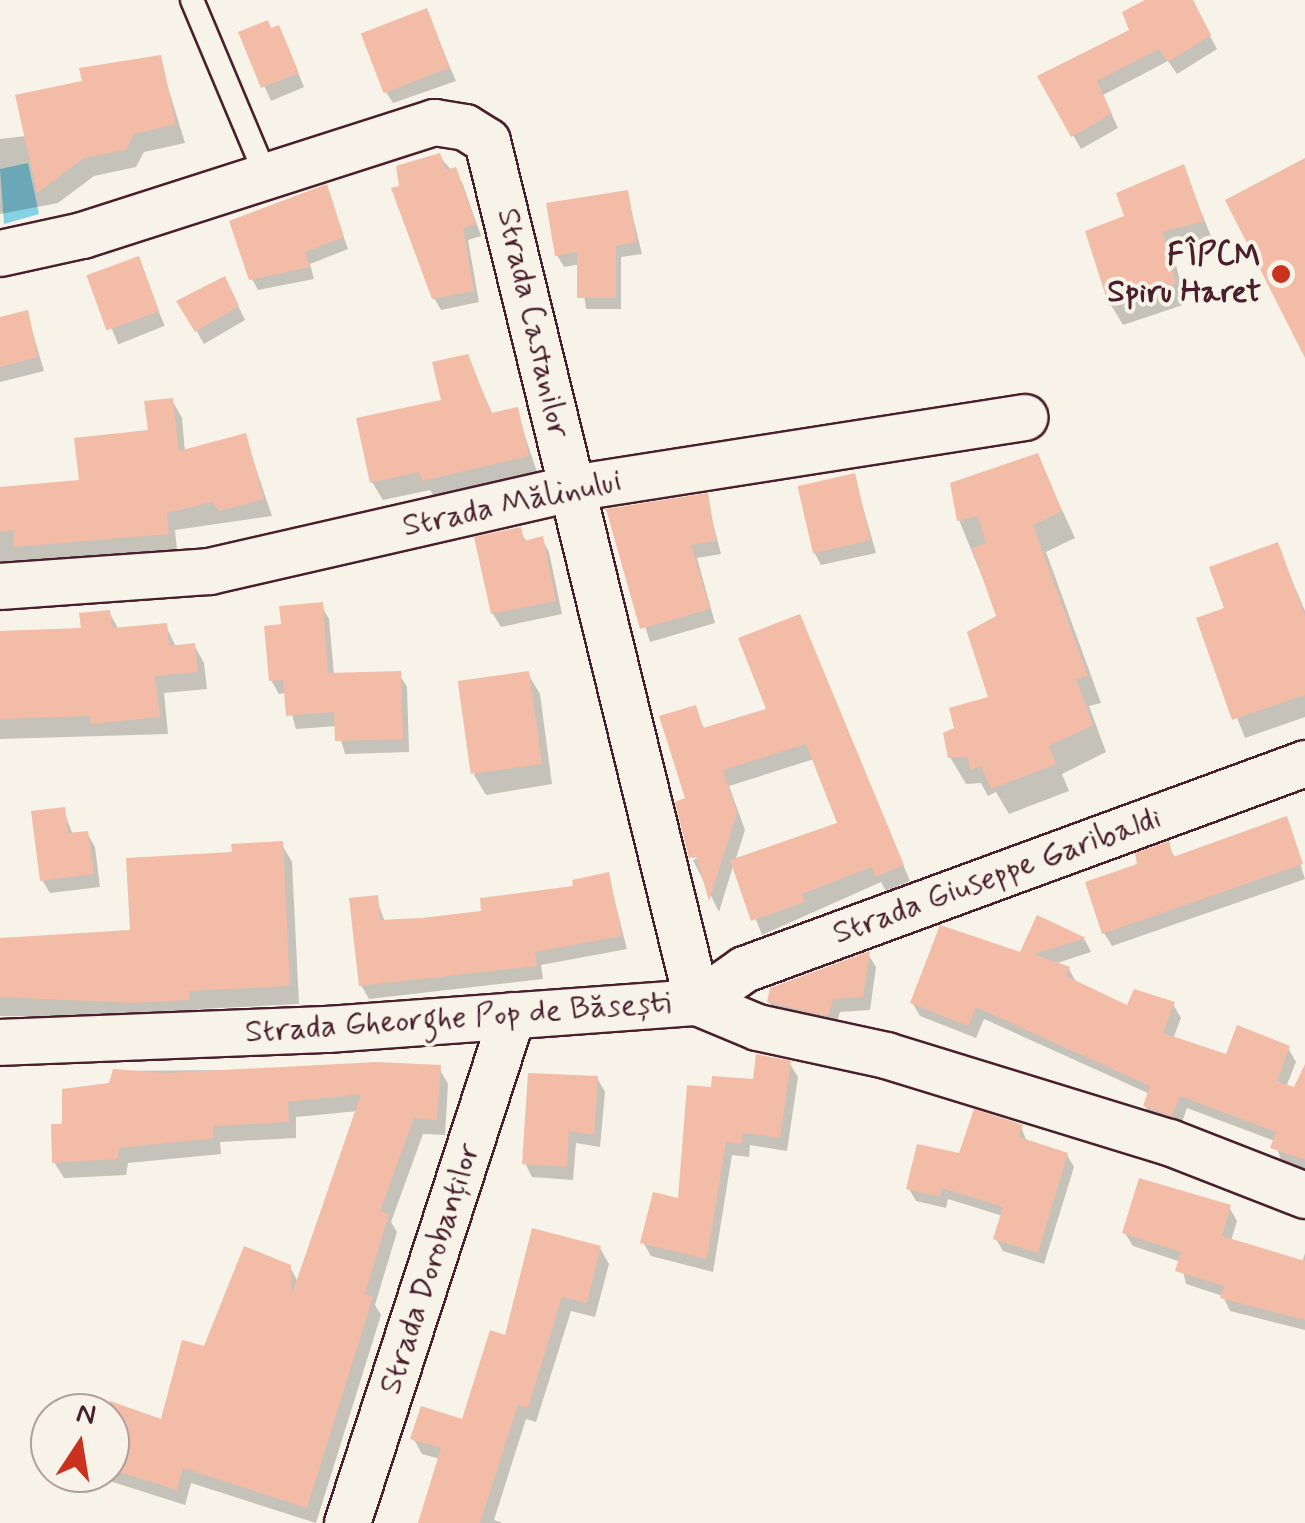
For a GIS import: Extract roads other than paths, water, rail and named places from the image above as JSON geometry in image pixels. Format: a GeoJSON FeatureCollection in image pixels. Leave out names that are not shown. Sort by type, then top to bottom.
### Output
{"type":"FeatureCollection","features":[{"type":"Feature","properties":{"kind":"street","name":"Strada Castanilor"},"geometry":{"type":"LineString","coordinates":[[0,253],[82,235],[434,122],[465,127],[487,141],[698,1002]]}},
{"type":"Feature","properties":{"kind":"street","name":"Strada Mălinului"},"geometry":{"type":"LineString","coordinates":[[0,586],[209,572],[571,488],[1024,416]]}},
{"type":"Feature","properties":{"kind":"street","name":"Strada Giuseppe Garibaldi"},"geometry":{"type":"LineString","coordinates":[[698,1002],[744,969],[1305,763]]}},
{"type":"Feature","properties":{"kind":"street","name":"Strada Gheorghe Pop de Băsești"},"geometry":{"type":"LineString","coordinates":[[0,1042],[698,1002],[757,1028],[886,1056],[1169,1142],[1305,1195]]}},
{"type":"Feature","properties":{"kind":"street","name":"Strada Dorobanților"},"geometry":{"type":"LineString","coordinates":[[347,1523],[512,1014]]}},
{"type":"Feature","properties":{"kind":"lane"},"geometry":{"type":"LineString","coordinates":[[192,0],[267,178]]}},
{"type":"Feature","properties":{"kind":"water"},"geometry":{"type":"Polygon","coordinates":[[[28,163],[39,214],[4,224],[0,169],[28,163]]]}},
{"type":"Feature","properties":{"kind":"place","name":"FÎPCM Spiru Haret"},"geometry":{"type":"Point","coordinates":[1281,274]}}]}
